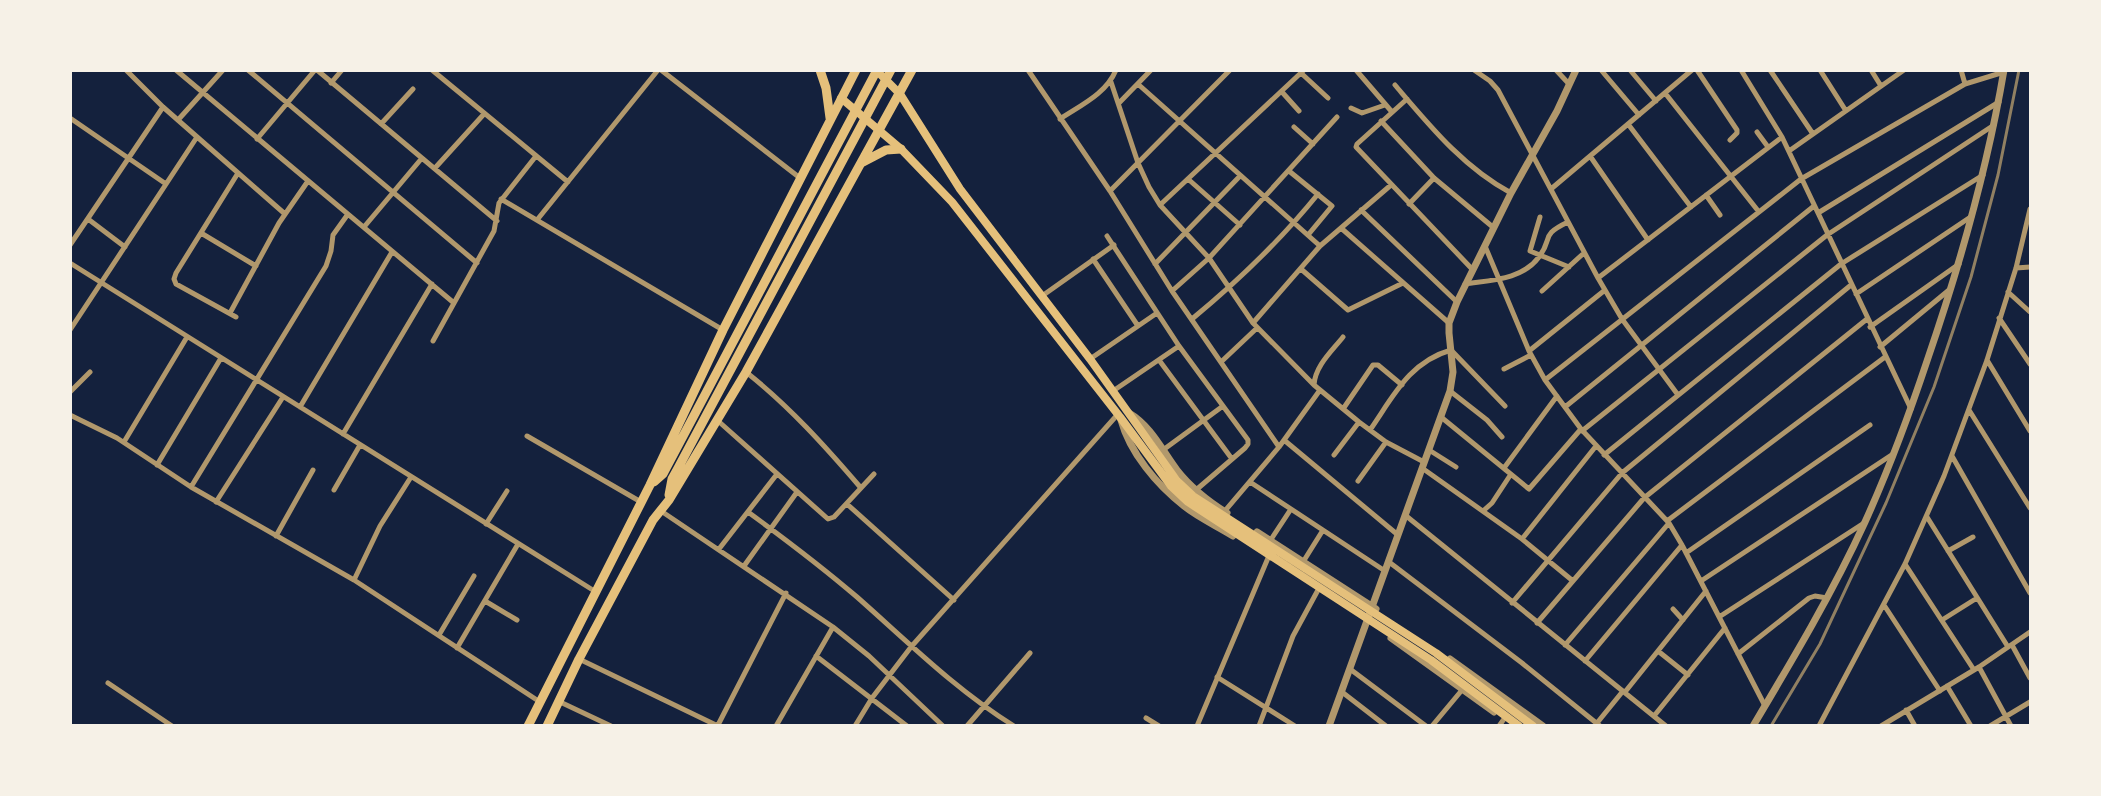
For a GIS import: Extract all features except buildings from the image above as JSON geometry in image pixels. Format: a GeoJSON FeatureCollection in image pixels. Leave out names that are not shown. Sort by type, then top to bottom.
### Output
{"type":"FeatureCollection","features":[{"type":"Feature","properties":{"kind":"highway"},"geometry":{"type":"LineString","coordinates":[[820,70],[826,88],[830,118]]}},
{"type":"Feature","properties":{"kind":"highway"},"geometry":{"type":"LineString","coordinates":[[528,726],[650,485],[723,330],[855,70]]}},
{"type":"Feature","properties":{"kind":"highway"},"geometry":{"type":"LineString","coordinates":[[650,485],[663,474],[877,70]]}},
{"type":"Feature","properties":{"kind":"highway"},"geometry":{"type":"LineString","coordinates":[[669,500],[670,489],[677,470],[891,70]]}},
{"type":"Feature","properties":{"kind":"highway"},"geometry":{"type":"LineString","coordinates":[[547,726],[579,659],[653,520],[669,500],[746,372],[912,70]]}},
{"type":"Feature","properties":{"kind":"highway"},"geometry":{"type":"LineString","coordinates":[[861,164],[886,150],[901,148]]}},
{"type":"Feature","properties":{"kind":"main road"},"geometry":{"type":"LineString","coordinates":[[877,70],[900,94],[960,189],[1113,391],[1122,414]]}},
{"type":"Feature","properties":{"kind":"main road"},"geometry":{"type":"LineString","coordinates":[[841,98],[901,148],[952,202],[1122,414],[1193,496],[1436,653],[1533,726]]}},
{"type":"Feature","properties":{"kind":"main road"},"geometry":{"type":"LineString","coordinates":[[1155,451],[1171,486],[1188,502],[1431,660],[1519,726]]}},
{"type":"Feature","properties":{"kind":"street"},"geometry":{"type":"LineString","coordinates":[[126,70],[178,120],[285,214]]}},
{"type":"Feature","properties":{"kind":"street"},"geometry":{"type":"LineString","coordinates":[[176,70],[454,303]]}},
{"type":"Feature","properties":{"kind":"street"},"geometry":{"type":"LineString","coordinates":[[178,120],[223,70]]}},
{"type":"Feature","properties":{"kind":"street"},"geometry":{"type":"LineString","coordinates":[[248,70],[477,262]]}},
{"type":"Feature","properties":{"kind":"street"},"geometry":{"type":"LineString","coordinates":[[257,139],[316,70],[497,221]]}},
{"type":"Feature","properties":{"kind":"street"},"geometry":{"type":"LineString","coordinates":[[331,83],[342,70]]}},
{"type":"Feature","properties":{"kind":"street"},"geometry":{"type":"LineString","coordinates":[[432,70],[568,182]]}},
{"type":"Feature","properties":{"kind":"street"},"geometry":{"type":"LineString","coordinates":[[537,220],[659,70],[800,178]]}},
{"type":"Feature","properties":{"kind":"street"},"geometry":{"type":"LineString","coordinates":[[1028,70],[1110,191],[1172,291],[1279,447]]}},
{"type":"Feature","properties":{"kind":"street"},"geometry":{"type":"LineString","coordinates":[[1060,119],[1102,92],[1111,82],[1116,70]]}},
{"type":"Feature","properties":{"kind":"street"},"geometry":{"type":"LineString","coordinates":[[1119,103],[1151,70]]}},
{"type":"Feature","properties":{"kind":"street"},"geometry":{"type":"LineString","coordinates":[[1110,191],[1230,70]]}},
{"type":"Feature","properties":{"kind":"street"},"geometry":{"type":"LineString","coordinates":[[1356,70],[1392,112]]}},
{"type":"Feature","properties":{"kind":"street"},"geometry":{"type":"LineString","coordinates":[[1474,70],[1498,90],[1584,253],[1622,319],[1678,395]]}},
{"type":"Feature","properties":{"kind":"street"},"geometry":{"type":"LineString","coordinates":[[1556,70],[1569,84]]}},
{"type":"Feature","properties":{"kind":"street"},"geometry":{"type":"LineString","coordinates":[[1329,726],[1450,391],[1454,372],[1449,341],[1449,323],[1472,269],[1576,70]]}},
{"type":"Feature","properties":{"kind":"street"},"geometry":{"type":"LineString","coordinates":[[1601,70],[1639,115]]}},
{"type":"Feature","properties":{"kind":"street"},"geometry":{"type":"LineString","coordinates":[[1630,70],[1656,101]]}},
{"type":"Feature","properties":{"kind":"street"},"geometry":{"type":"LineString","coordinates":[[1698,70],[1737,130],[1730,140]]}},
{"type":"Feature","properties":{"kind":"street"},"geometry":{"type":"LineString","coordinates":[[1741,70],[1782,136],[1870,327],[1911,409]]}},
{"type":"Feature","properties":{"kind":"street"},"geometry":{"type":"LineString","coordinates":[[1770,70],[1813,134]]}},
{"type":"Feature","properties":{"kind":"street"},"geometry":{"type":"LineString","coordinates":[[1820,70],[1846,111]]}},
{"type":"Feature","properties":{"kind":"street"},"geometry":{"type":"LineString","coordinates":[[1871,70],[1881,86]]}},
{"type":"Feature","properties":{"kind":"street"},"geometry":{"type":"LineString","coordinates":[[1789,151],[1904,70]]}},
{"type":"Feature","properties":{"kind":"street"},"geometry":{"type":"LineString","coordinates":[[1961,70],[1965,84]]}},
{"type":"Feature","properties":{"kind":"street"},"geometry":{"type":"LineString","coordinates":[[1551,189],[1691,71]]}},
{"type":"Feature","properties":{"kind":"street"},"geometry":{"type":"LineString","coordinates":[[1545,380],[1801,179],[1965,84],[2004,71],[1984,174],[1960,263],[1911,409],[1865,522],[1827,598],[1754,726]]}},
{"type":"Feature","properties":{"kind":"street"},"geometry":{"type":"LineString","coordinates":[[1160,205],[1302,72],[1328,98]]}},
{"type":"Feature","properties":{"kind":"street"},"geometry":{"type":"LineString","coordinates":[[1111,82],[1138,163],[1149,187],[1160,205],[1209,258],[1255,326],[1314,385],[1359,422],[1423,465],[1573,581]]}},
{"type":"Feature","properties":{"kind":"street"},"geometry":{"type":"LineString","coordinates":[[1139,84],[1320,246]]}},
{"type":"Feature","properties":{"kind":"street"},"geometry":{"type":"LineString","coordinates":[[1395,85],[1434,131],[1471,167],[1511,193]]}},
{"type":"Feature","properties":{"kind":"street"},"geometry":{"type":"LineString","coordinates":[[381,124],[412,89]]}},
{"type":"Feature","properties":{"kind":"street"},"geometry":{"type":"LineString","coordinates":[[1282,92],[1299,111]]}},
{"type":"Feature","properties":{"kind":"street"},"geometry":{"type":"LineString","coordinates":[[1665,93],[1759,212]]}},
{"type":"Feature","properties":{"kind":"street"},"geometry":{"type":"LineString","coordinates":[[1407,99],[1356,147],[1472,269]]}},
{"type":"Feature","properties":{"kind":"street"},"geometry":{"type":"LineString","coordinates":[[1818,213],[1999,102]]}},
{"type":"Feature","properties":{"kind":"street"},"geometry":{"type":"LineString","coordinates":[[1351,108],[1362,113],[1385,105]]}},
{"type":"Feature","properties":{"kind":"street"},"geometry":{"type":"LineString","coordinates":[[70,245],[163,106]]}},
{"type":"Feature","properties":{"kind":"street"},"geometry":{"type":"LineString","coordinates":[[435,168],[484,114]]}},
{"type":"Feature","properties":{"kind":"street"},"geometry":{"type":"LineString","coordinates":[[1172,291],[1209,258],[1337,117]]}},
{"type":"Feature","properties":{"kind":"street"},"geometry":{"type":"LineString","coordinates":[[70,118],[166,184]]}},
{"type":"Feature","properties":{"kind":"street"},"geometry":{"type":"LineString","coordinates":[[1381,121],[1434,178],[1494,228]]}},
{"type":"Feature","properties":{"kind":"street"},"geometry":{"type":"LineString","coordinates":[[1628,124],[1691,207]]}},
{"type":"Feature","properties":{"kind":"street"},"geometry":{"type":"LineString","coordinates":[[1441,417],[1529,489],[1582,430],[1827,235],[1994,125]]}},
{"type":"Feature","properties":{"kind":"street"},"geometry":{"type":"LineString","coordinates":[[1294,127],[1313,144]]}},
{"type":"Feature","properties":{"kind":"street"},"geometry":{"type":"LineString","coordinates":[[1757,132],[1768,147]]}},
{"type":"Feature","properties":{"kind":"street"},"geometry":{"type":"LineString","coordinates":[[1598,278],[1782,136]]}},
{"type":"Feature","properties":{"kind":"street"},"geometry":{"type":"LineString","coordinates":[[70,330],[197,137]]}},
{"type":"Feature","properties":{"kind":"street"},"geometry":{"type":"LineString","coordinates":[[433,341],[494,231],[501,199],[536,156]]}},
{"type":"Feature","properties":{"kind":"street"},"geometry":{"type":"LineString","coordinates":[[1590,156],[1648,240]]}},
{"type":"Feature","properties":{"kind":"street"},"geometry":{"type":"LineString","coordinates":[[364,227],[422,158]]}},
{"type":"Feature","properties":{"kind":"street"},"geometry":{"type":"LineString","coordinates":[[1289,171],[1332,206],[1308,235]]}},
{"type":"Feature","properties":{"kind":"street"},"geometry":{"type":"LineString","coordinates":[[238,173],[174,279],[177,284],[233,315],[256,266],[285,214],[308,181]]}},
{"type":"Feature","properties":{"kind":"street"},"geometry":{"type":"LineString","coordinates":[[1604,455],[1841,264],[1984,174]]}},
{"type":"Feature","properties":{"kind":"street"},"geometry":{"type":"LineString","coordinates":[[1155,264],[1240,176]]}},
{"type":"Feature","properties":{"kind":"street"},"geometry":{"type":"LineString","coordinates":[[1409,204],[1434,178]]}},
{"type":"Feature","properties":{"kind":"street"},"geometry":{"type":"LineString","coordinates":[[1188,179],[1240,225]]}},
{"type":"Feature","properties":{"kind":"street"},"geometry":{"type":"LineString","coordinates":[[1221,362],[1255,326],[1320,246],[1391,185]]}},
{"type":"Feature","properties":{"kind":"street"},"geometry":{"type":"LineString","coordinates":[[1191,319],[1230,288],[1263,257],[1318,194]]}},
{"type":"Feature","properties":{"kind":"street"},"geometry":{"type":"LineString","coordinates":[[1706,195],[1720,215]]}},
{"type":"Feature","properties":{"kind":"street"},"geometry":{"type":"LineString","coordinates":[[501,199],[723,330]]}},
{"type":"Feature","properties":{"kind":"street"},"geometry":{"type":"LineString","coordinates":[[1565,407],[1814,206]]}},
{"type":"Feature","properties":{"kind":"street"},"geometry":{"type":"LineString","coordinates":[[1820,726],[1905,564],[1952,456],[1987,360],[2016,268],[2031,209]]}},
{"type":"Feature","properties":{"kind":"street"},"geometry":{"type":"LineString","coordinates":[[1361,210],[1457,302]]}},
{"type":"Feature","properties":{"kind":"street"},"geometry":{"type":"LineString","coordinates":[[191,487],[326,266],[333,235],[348,214]]}},
{"type":"Feature","properties":{"kind":"street"},"geometry":{"type":"LineString","coordinates":[[1856,294],[1972,216]]}},
{"type":"Feature","properties":{"kind":"street"},"geometry":{"type":"LineString","coordinates":[[1540,217],[1530,251],[1569,267]]}},
{"type":"Feature","properties":{"kind":"street"},"geometry":{"type":"LineString","coordinates":[[88,219],[125,247]]}},
{"type":"Feature","properties":{"kind":"street"},"geometry":{"type":"LineString","coordinates":[[1465,284],[1499,279],[1524,271],[1540,255],[1548,234],[1568,222]]}},
{"type":"Feature","properties":{"kind":"street"},"geometry":{"type":"LineString","coordinates":[[1341,228],[1449,323]]}},
{"type":"Feature","properties":{"kind":"street"},"geometry":{"type":"LineString","coordinates":[[201,233],[256,266]]}},
{"type":"Feature","properties":{"kind":"street"},"geometry":{"type":"LineString","coordinates":[[1107,236],[1179,346],[1248,440],[1248,444],[1196,490]]}},
{"type":"Feature","properties":{"kind":"street"},"geometry":{"type":"LineString","coordinates":[[1042,296],[1114,245]]}},
{"type":"Feature","properties":{"kind":"street"},"geometry":{"type":"LineString","coordinates":[[1485,246],[1530,353],[1545,380],[1582,430],[1668,522],[1765,705]]}},
{"type":"Feature","properties":{"kind":"street"},"geometry":{"type":"LineString","coordinates":[[300,407],[392,252]]}},
{"type":"Feature","properties":{"kind":"street"},"geometry":{"type":"LineString","coordinates":[[1542,291],[1584,253]]}},
{"type":"Feature","properties":{"kind":"street"},"geometry":{"type":"LineString","coordinates":[[1094,259],[1138,326]]}},
{"type":"Feature","properties":{"kind":"street"},"geometry":{"type":"LineString","coordinates":[[70,263],[596,592]]}},
{"type":"Feature","properties":{"kind":"street"},"geometry":{"type":"LineString","coordinates":[[1870,327],[1960,263]]}},
{"type":"Feature","properties":{"kind":"street"},"geometry":{"type":"LineString","coordinates":[[2016,268],[2031,267]]}},
{"type":"Feature","properties":{"kind":"street"},"geometry":{"type":"LineString","coordinates":[[1301,268],[1348,310],[1403,283]]}},
{"type":"Feature","properties":{"kind":"street"},"geometry":{"type":"LineString","coordinates":[[343,434],[432,284]]}},
{"type":"Feature","properties":{"kind":"street"},"geometry":{"type":"LineString","coordinates":[[1512,603],[1622,473],[1851,285]]}},
{"type":"Feature","properties":{"kind":"street"},"geometry":{"type":"LineString","coordinates":[[1880,347],[1953,287]]}},
{"type":"Feature","properties":{"kind":"street"},"geometry":{"type":"LineString","coordinates":[[1504,369],[1530,353],[1605,290]]}},
{"type":"Feature","properties":{"kind":"street"},"geometry":{"type":"LineString","coordinates":[[2008,292],[2031,312]]}},
{"type":"Feature","properties":{"kind":"street"},"geometry":{"type":"LineString","coordinates":[[1090,359],[1157,313]]}},
{"type":"Feature","properties":{"kind":"street"},"geometry":{"type":"LineString","coordinates":[[1999,318],[2031,364]]}},
{"type":"Feature","properties":{"kind":"street"},"geometry":{"type":"LineString","coordinates":[[1537,623],[1644,498],[1867,320]]}},
{"type":"Feature","properties":{"kind":"street"},"geometry":{"type":"LineString","coordinates":[[124,442],[188,337]]}},
{"type":"Feature","properties":{"kind":"street"},"geometry":{"type":"LineString","coordinates":[[1314,385],[1319,367],[1343,337]]}},
{"type":"Feature","properties":{"kind":"street"},"geometry":{"type":"LineString","coordinates":[[1113,391],[1179,346]]}},
{"type":"Feature","properties":{"kind":"street"},"geometry":{"type":"LineString","coordinates":[[1370,430],[1414,370],[1425,361],[1451,350]]}},
{"type":"Feature","properties":{"kind":"street"},"geometry":{"type":"LineString","coordinates":[[1451,350],[1505,406]]}},
{"type":"Feature","properties":{"kind":"street"},"geometry":{"type":"LineString","coordinates":[[1565,645],[1668,522],[1885,357]]}},
{"type":"Feature","properties":{"kind":"street"},"geometry":{"type":"LineString","coordinates":[[157,465],[221,358]]}},
{"type":"Feature","properties":{"kind":"street"},"geometry":{"type":"LineString","coordinates":[[1159,360],[1232,459]]}},
{"type":"Feature","properties":{"kind":"street"},"geometry":{"type":"LineString","coordinates":[[1987,360],[2031,431]]}},
{"type":"Feature","properties":{"kind":"street"},"geometry":{"type":"LineString","coordinates":[[1343,409],[1372,365],[1378,365],[1402,385]]}},
{"type":"Feature","properties":{"kind":"street"},"geometry":{"type":"LineString","coordinates":[[70,392],[90,372]]}},
{"type":"Feature","properties":{"kind":"street"},"geometry":{"type":"LineString","coordinates":[[746,372],[797,417],[861,488]]}},
{"type":"Feature","properties":{"kind":"street"},"geometry":{"type":"LineString","coordinates":[[1224,512],[1279,447],[1320,390]]}},
{"type":"Feature","properties":{"kind":"street"},"geometry":{"type":"LineString","coordinates":[[1450,391],[1478,412],[1503,437]]}},
{"type":"Feature","properties":{"kind":"street"},"geometry":{"type":"LineString","coordinates":[[1504,468],[1557,396]]}},
{"type":"Feature","properties":{"kind":"street"},"geometry":{"type":"LineString","coordinates":[[216,502],[284,397]]}},
{"type":"Feature","properties":{"kind":"street"},"geometry":{"type":"LineString","coordinates":[[1155,451],[1223,405]]}},
{"type":"Feature","properties":{"kind":"street"},"geometry":{"type":"LineString","coordinates":[[1969,410],[2031,508]]}},
{"type":"Feature","properties":{"kind":"street"},"geometry":{"type":"LineString","coordinates":[[1122,414],[1139,419],[1155,451],[1196,490],[1224,512],[1468,671],[1543,726]]}},
{"type":"Feature","properties":{"kind":"street"},"geometry":{"type":"LineString","coordinates":[[1122,414],[1131,446],[1169,494],[1186,508],[1367,621],[1462,690],[1501,722],[1512,726]]}},
{"type":"Feature","properties":{"kind":"street"},"geometry":{"type":"LineString","coordinates":[[855,726],[872,698],[912,647],[1122,414]]}},
{"type":"Feature","properties":{"kind":"street"},"geometry":{"type":"LineString","coordinates":[[70,415],[124,442],[191,487],[354,580],[540,702]]}},
{"type":"Feature","properties":{"kind":"street"},"geometry":{"type":"LineString","coordinates":[[717,420],[828,519],[834,518],[874,474]]}},
{"type":"Feature","properties":{"kind":"street"},"geometry":{"type":"LineString","coordinates":[[1334,455],[1359,422]]}},
{"type":"Feature","properties":{"kind":"street"},"geometry":{"type":"LineString","coordinates":[[1686,553],[1870,425]]}},
{"type":"Feature","properties":{"kind":"street"},"geometry":{"type":"LineString","coordinates":[[526,436],[641,502]]}},
{"type":"Feature","properties":{"kind":"street"},"geometry":{"type":"LineString","coordinates":[[1284,440],[1398,535]]}},
{"type":"Feature","properties":{"kind":"street"},"geometry":{"type":"LineString","coordinates":[[1358,481],[1386,442]]}},
{"type":"Feature","properties":{"kind":"street"},"geometry":{"type":"LineString","coordinates":[[334,490],[360,445]]}},
{"type":"Feature","properties":{"kind":"street"},"geometry":{"type":"LineString","coordinates":[[1522,540],[1596,446]]}},
{"type":"Feature","properties":{"kind":"street"},"geometry":{"type":"LineString","coordinates":[[1429,450],[1456,467]]}},
{"type":"Feature","properties":{"kind":"street"},"geometry":{"type":"LineString","coordinates":[[1701,581],[1893,454]]}},
{"type":"Feature","properties":{"kind":"street"},"geometry":{"type":"LineString","coordinates":[[1952,456],[2031,593]]}},
{"type":"Feature","properties":{"kind":"street"},"geometry":{"type":"LineString","coordinates":[[276,536],[313,470]]}},
{"type":"Feature","properties":{"kind":"street"},"geometry":{"type":"LineString","coordinates":[[719,549],[777,474]]}},
{"type":"Feature","properties":{"kind":"street"},"geometry":{"type":"LineString","coordinates":[[1483,511],[1492,503],[1511,474]]}},
{"type":"Feature","properties":{"kind":"street"},"geometry":{"type":"LineString","coordinates":[[354,580],[380,526],[411,477]]}},
{"type":"Feature","properties":{"kind":"street"},"geometry":{"type":"LineString","coordinates":[[1250,482],[1385,571]]}},
{"type":"Feature","properties":{"kind":"street"},"geometry":{"type":"LineString","coordinates":[[486,524],[507,491]]}},
{"type":"Feature","properties":{"kind":"street"},"geometry":{"type":"LineString","coordinates":[[744,566],[798,492]]}},
{"type":"Feature","properties":{"kind":"street"},"geometry":{"type":"LineString","coordinates":[[847,504],[954,600]]}},
{"type":"Feature","properties":{"kind":"street"},"geometry":{"type":"LineString","coordinates":[[1270,541],[1291,509]]}},
{"type":"Feature","properties":{"kind":"street"},"geometry":{"type":"LineString","coordinates":[[661,510],[833,627],[944,726]]}},
{"type":"Feature","properties":{"kind":"street"},"geometry":{"type":"LineString","coordinates":[[748,512],[857,597],[983,707],[1014,726]]}},
{"type":"Feature","properties":{"kind":"street"},"geometry":{"type":"LineString","coordinates":[[1405,515],[1666,726]]}},
{"type":"Feature","properties":{"kind":"street"},"geometry":{"type":"LineString","coordinates":[[1926,517],[2031,678]]}},
{"type":"Feature","properties":{"kind":"street"},"geometry":{"type":"LineString","coordinates":[[1719,617],[1865,522]]}},
{"type":"Feature","properties":{"kind":"street"},"geometry":{"type":"LineString","coordinates":[[1303,562],[1323,530]]}},
{"type":"Feature","properties":{"kind":"street"},"geometry":{"type":"LineString","coordinates":[[1948,551],[1972,537]]}},
{"type":"Feature","properties":{"kind":"street"},"geometry":{"type":"LineString","coordinates":[[457,648],[518,544]]}},
{"type":"Feature","properties":{"kind":"street"},"geometry":{"type":"LineString","coordinates":[[1585,661],[1682,545]]}},
{"type":"Feature","properties":{"kind":"street"},"geometry":{"type":"LineString","coordinates":[[1197,726],[1268,558]]}},
{"type":"Feature","properties":{"kind":"street"},"geometry":{"type":"LineString","coordinates":[[1389,562],[1598,724],[1706,591]]}},
{"type":"Feature","properties":{"kind":"street"},"geometry":{"type":"LineString","coordinates":[[1905,564],[1977,668],[2011,726]]}},
{"type":"Feature","properties":{"kind":"street"},"geometry":{"type":"LineString","coordinates":[[439,635],[474,576]]}},
{"type":"Feature","properties":{"kind":"street"},"geometry":{"type":"LineString","coordinates":[[1259,726],[1293,636],[1318,590]]}},
{"type":"Feature","properties":{"kind":"street"},"geometry":{"type":"LineString","coordinates":[[579,659],[718,725],[786,593]]}},
{"type":"Feature","properties":{"kind":"street"},"geometry":{"type":"LineString","coordinates":[[1738,654],[1809,598],[1815,596],[1827,598]]}},
{"type":"Feature","properties":{"kind":"street"},"geometry":{"type":"LineString","coordinates":[[1942,620],[1977,598]]}},
{"type":"Feature","properties":{"kind":"street"},"geometry":{"type":"LineString","coordinates":[[485,601],[517,620]]}},
{"type":"Feature","properties":{"kind":"street"},"geometry":{"type":"LineString","coordinates":[[1884,605],[1940,691]]}},
{"type":"Feature","properties":{"kind":"street"},"geometry":{"type":"LineString","coordinates":[[1673,609],[1683,620]]}},
{"type":"Feature","properties":{"kind":"street"},"geometry":{"type":"LineString","coordinates":[[776,726],[833,627]]}},
{"type":"Feature","properties":{"kind":"street"},"geometry":{"type":"LineString","coordinates":[[1654,716],[1725,628]]}},
{"type":"Feature","properties":{"kind":"street"},"geometry":{"type":"LineString","coordinates":[[1881,726],[1977,668],[2031,632]]}},
{"type":"Feature","properties":{"kind":"street"},"geometry":{"type":"LineString","coordinates":[[1658,651],[1688,675]]}},
{"type":"Feature","properties":{"kind":"street"},"geometry":{"type":"LineString","coordinates":[[967,726],[1030,653]]}},
{"type":"Feature","properties":{"kind":"street"},"geometry":{"type":"LineString","coordinates":[[816,656],[907,726]]}},
{"type":"Feature","properties":{"kind":"street"},"geometry":{"type":"LineString","coordinates":[[1350,669],[1426,726]]}},
{"type":"Feature","properties":{"kind":"street"},"geometry":{"type":"LineString","coordinates":[[1218,676],[1295,726]]}},
{"type":"Feature","properties":{"kind":"street"},"geometry":{"type":"LineString","coordinates":[[108,683],[172,726]]}},
{"type":"Feature","properties":{"kind":"street"},"geometry":{"type":"LineString","coordinates":[[1947,686],[1971,726]]}},
{"type":"Feature","properties":{"kind":"street"},"geometry":{"type":"LineString","coordinates":[[1432,726],[1462,690]]}},
{"type":"Feature","properties":{"kind":"street"},"geometry":{"type":"LineString","coordinates":[[1342,692],[1386,726]]}},
{"type":"Feature","properties":{"kind":"street"},"geometry":{"type":"LineString","coordinates":[[558,702],[611,726]]}},
{"type":"Feature","properties":{"kind":"street"},"geometry":{"type":"LineString","coordinates":[[1990,726],[2031,702]]}},
{"type":"Feature","properties":{"kind":"street"},"geometry":{"type":"LineString","coordinates":[[1906,710],[1915,726]]}},
{"type":"Feature","properties":{"kind":"street"},"geometry":{"type":"LineString","coordinates":[[1146,718],[1159,726]]}},
{"type":"Feature","properties":{"kind":"railway"},"geometry":{"type":"LineString","coordinates":[[1771,726],[1820,644],[1886,503],[1934,387],[1971,277],[1998,175],[2019,70]]}}]}
